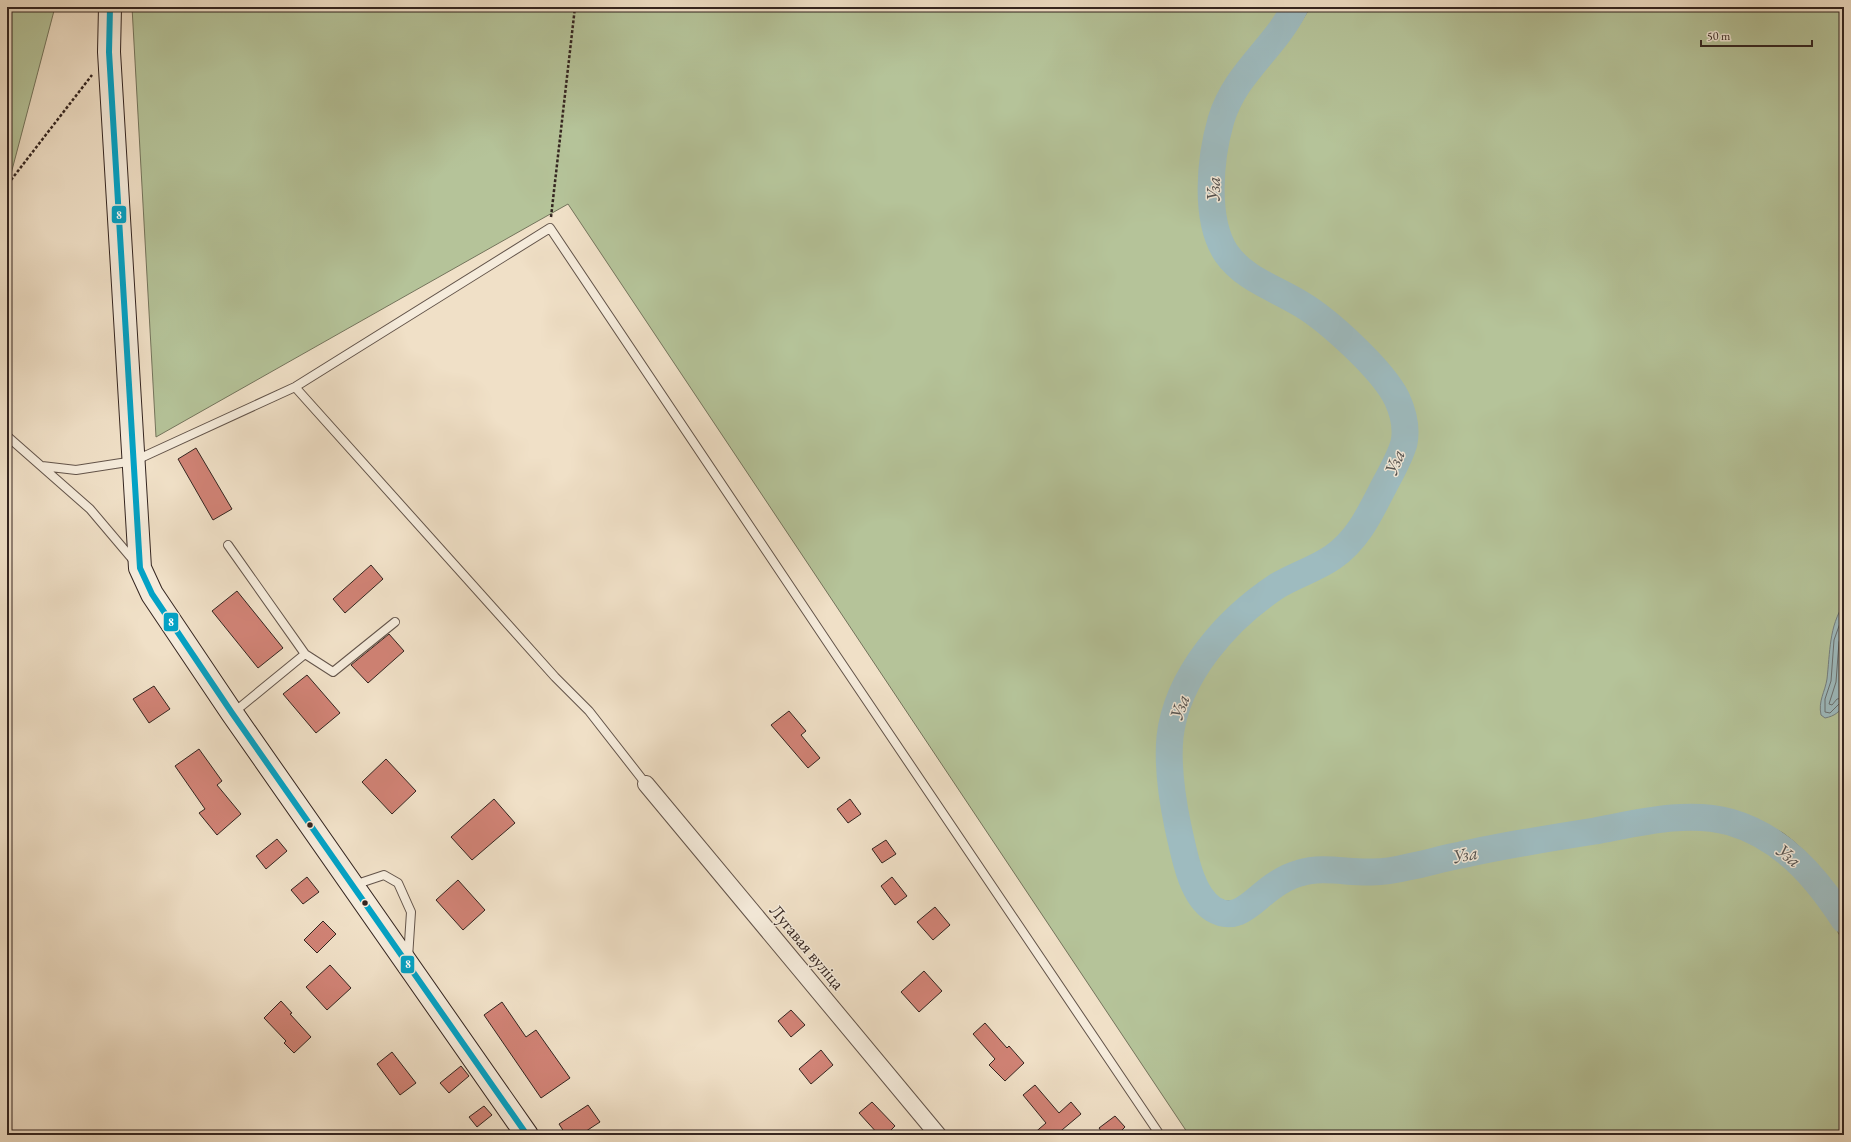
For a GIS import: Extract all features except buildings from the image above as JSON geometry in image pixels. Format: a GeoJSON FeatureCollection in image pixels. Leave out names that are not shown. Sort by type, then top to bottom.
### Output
{"type":"FeatureCollection","features":[{"type":"Feature","properties":{"kind":"street"},"geometry":{"type":"LineString","coordinates":[[110,7],[109,52],[140,568],[152,594],[232,713],[354,885],[527,1135]]}},
{"type":"Feature","properties":{"kind":"street","name":"Лугавая вуліца"},"geometry":{"type":"LineString","coordinates":[[646,784],[938,1135]]}},
{"type":"Feature","properties":{"kind":"lane"},"geometry":{"type":"LineString","coordinates":[[42,466],[76,470],[134,461],[295,387],[550,228],[829,646],[1160,1135]]}},
{"type":"Feature","properties":{"kind":"lane"},"geometry":{"type":"LineString","coordinates":[[295,387],[555,677],[589,712],[646,784]]}},
{"type":"Feature","properties":{"kind":"lane"},"geometry":{"type":"LineString","coordinates":[[7,436],[90,509],[140,568]]}},
{"type":"Feature","properties":{"kind":"lane"},"geometry":{"type":"LineString","coordinates":[[228,545],[305,654],[333,672],[395,622]]}},
{"type":"Feature","properties":{"kind":"lane"},"geometry":{"type":"LineString","coordinates":[[232,713],[305,654]]}},
{"type":"Feature","properties":{"kind":"lane"},"geometry":{"type":"LineString","coordinates":[[354,885],[384,875],[398,883],[411,912],[408,964]]}},
{"type":"Feature","properties":{"kind":"path"},"geometry":{"type":"LineString","coordinates":[[550,228],[575,7]]}},
{"type":"Feature","properties":{"kind":"path"},"geometry":{"type":"LineString","coordinates":[[7,183],[11,180],[60,118],[109,52]]}},
{"type":"Feature","properties":{"kind":"green space"},"geometry":{"type":"Polygon","coordinates":[[[7,7],[55,7],[7,189],[7,7]]]}},
{"type":"Feature","properties":{"kind":"green space"},"geometry":{"type":"Polygon","coordinates":[[[132,7],[1285,7],[1227,82],[1219,95],[1210,118],[1204,164],[1204,182],[1209,224],[1220,255],[1233,273],[1258,292],[1296,311],[1317,326],[1362,367],[1379,387],[1387,403],[1393,425],[1394,438],[1389,460],[1383,473],[1363,511],[1342,541],[1310,562],[1266,585],[1246,599],[1227,616],[1194,653],[1181,674],[1170,697],[1163,720],[1159,745],[1160,777],[1165,810],[1185,884],[1194,901],[1204,914],[1218,922],[1234,923],[1254,915],[1283,892],[1296,884],[1303,882],[1324,879],[1389,878],[1499,855],[1693,826],[1710,827],[1729,831],[1750,839],[1769,849],[1786,861],[1817,894],[1844,943],[1844,1135],[1189,1135],[568,204],[156,437],[132,7]]]}},
{"type":"Feature","properties":{"kind":"green space"},"geometry":{"type":"Polygon","coordinates":[[[1310,7],[1844,7],[1844,898],[1808,855],[1783,833],[1767,825],[1728,813],[1706,809],[1684,808],[1640,812],[1453,846],[1404,858],[1372,861],[1312,861],[1292,865],[1283,869],[1249,895],[1231,901],[1222,900],[1215,896],[1204,883],[1197,865],[1183,803],[1178,754],[1183,719],[1190,697],[1200,676],[1214,656],[1246,621],[1264,606],[1330,567],[1352,549],[1365,534],[1376,518],[1402,467],[1410,448],[1412,436],[1412,414],[1407,398],[1380,359],[1353,333],[1326,311],[1253,266],[1240,252],[1230,236],[1224,219],[1220,181],[1222,161],[1231,125],[1247,92],[1290,37],[1310,7]]]}},
{"type":"Feature","properties":{"kind":"water"},"geometry":{"type":"Polygon","coordinates":[[[1844,604],[1844,705],[1836,713],[1825,718],[1821,715],[1820,705],[1827,679],[1831,640],[1835,621],[1844,604]]]}},
{"type":"Feature","properties":{"kind":"waterway","name":"Уза"},"geometry":{"type":"LineString","coordinates":[[1295,7],[1277,36],[1245,75],[1227,103],[1217,135],[1212,170],[1211,188],[1214,223],[1219,239],[1226,253],[1233,262],[1260,282],[1312,311],[1340,333],[1368,360],[1390,387],[1397,399],[1403,415],[1405,437],[1398,459],[1375,504],[1364,524],[1350,542],[1333,557],[1313,569],[1277,586],[1258,599],[1240,615],[1207,651],[1183,692],[1175,714],[1170,737],[1170,771],[1178,827],[1189,872],[1199,893],[1205,902],[1213,909],[1221,913],[1236,913],[1243,910],[1271,887],[1283,880],[1296,874],[1309,871],[1390,871],[1478,851],[1645,821],[1680,817],[1697,817],[1730,822],[1749,829],[1782,848],[1796,860],[1822,889],[1844,920]]}},
{"type":"Feature","properties":{"kind":"transit line","name":"8"},"geometry":{"type":"LineString","coordinates":[[110,7],[109,52],[140,568],[152,594],[232,713],[527,1135]]}}]}
